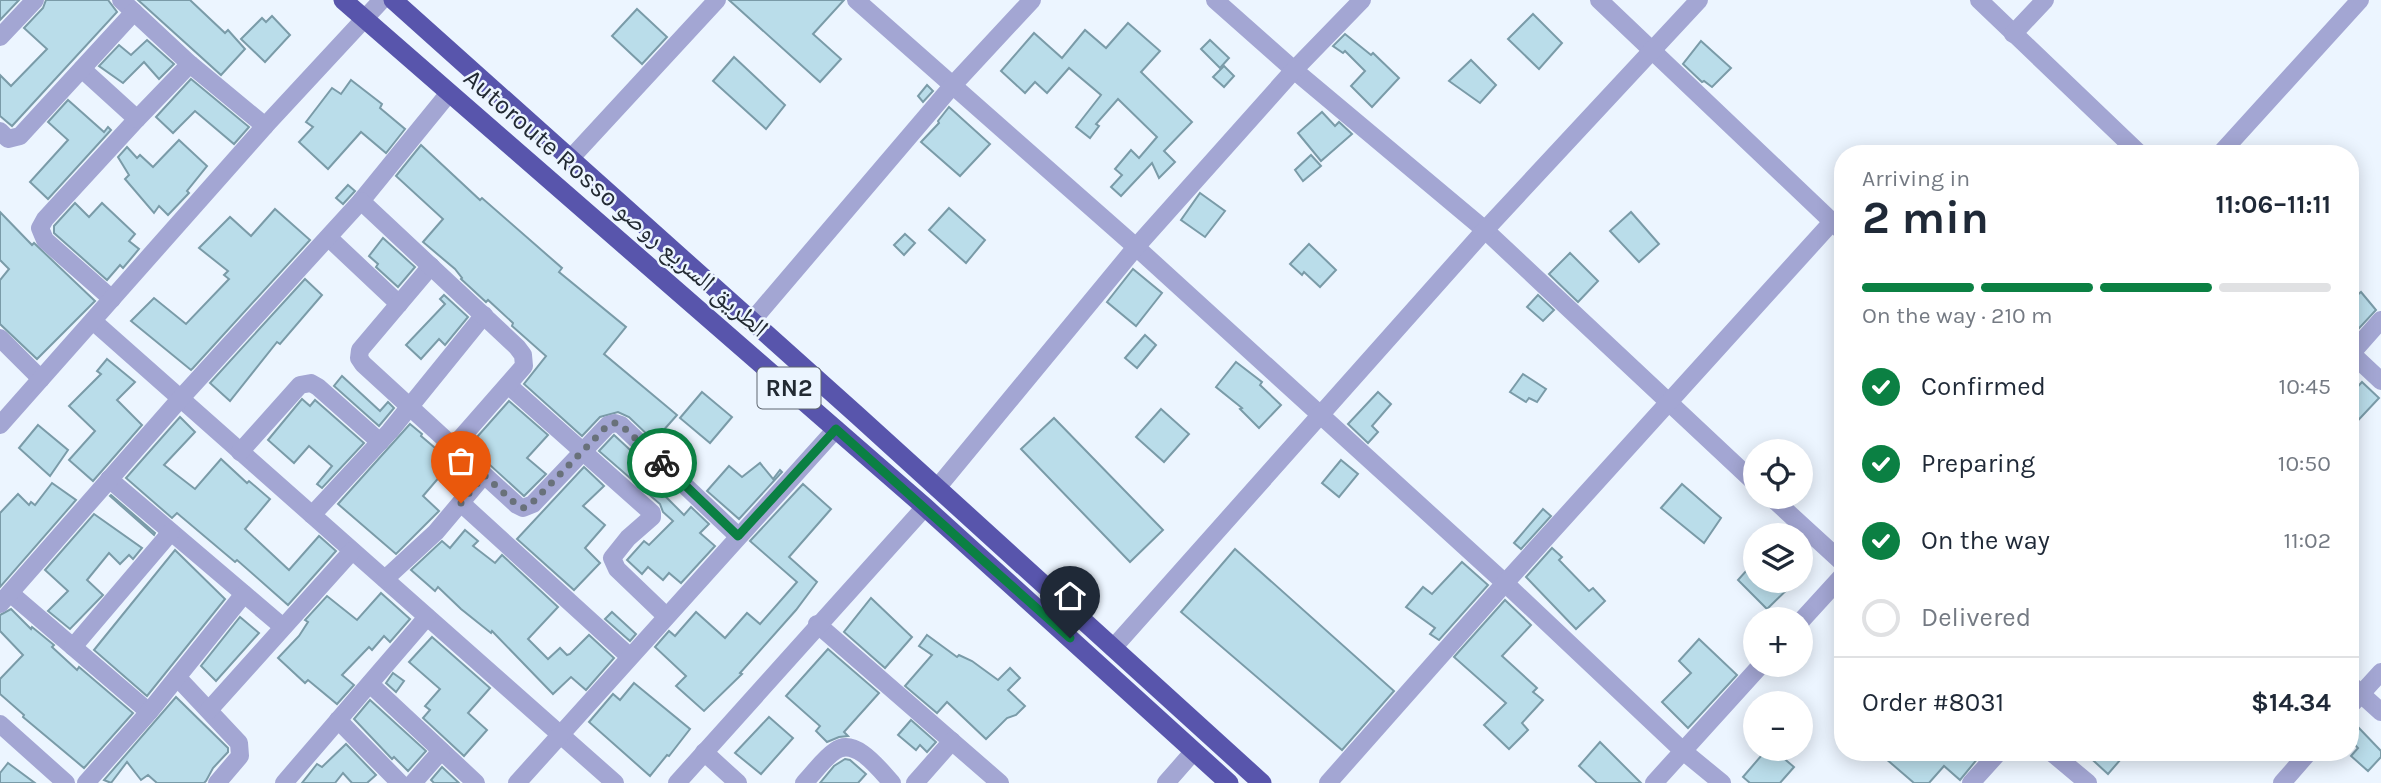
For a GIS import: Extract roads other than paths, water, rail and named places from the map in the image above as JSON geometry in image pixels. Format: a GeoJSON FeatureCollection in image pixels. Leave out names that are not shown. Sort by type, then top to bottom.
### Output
{"type":"FeatureCollection","features":[{"type":"Feature","properties":{"kind":"highway","name":"Autoroute Rosso الطريق السريع روصو"},"geometry":{"type":"LineString","coordinates":[[343,0],[925,507],[1229,783]]}},
{"type":"Feature","properties":{"kind":"highway","name":"Autoroute Rosso الطريق السريع روصو"},"geometry":{"type":"LineString","coordinates":[[393,0],[1262,783]]}},
{"type":"Feature","properties":{"kind":"street"},"geometry":{"type":"LineString","coordinates":[[0,37],[35,0]]}},
{"type":"Feature","properties":{"kind":"street"},"geometry":{"type":"LineString","coordinates":[[0,425],[265,126],[382,0]]}},
{"type":"Feature","properties":{"kind":"street"},"geometry":{"type":"LineString","coordinates":[[570,159],[717,0]]}},
{"type":"Feature","properties":{"kind":"street"},"geometry":{"type":"LineString","coordinates":[[856,0],[1321,414],[1683,751],[1722,783]]}},
{"type":"Feature","properties":{"kind":"street"},"geometry":{"type":"LineString","coordinates":[[751,322],[953,85],[1032,0]]}},
{"type":"Feature","properties":{"kind":"street"},"geometry":{"type":"LineString","coordinates":[[1215,0],[1294,71],[1485,230],[1743,471]]}},
{"type":"Feature","properties":{"kind":"street"},"geometry":{"type":"LineString","coordinates":[[937,488],[1136,247],[1294,71],[1362,0]]}},
{"type":"Feature","properties":{"kind":"street"},"geometry":{"type":"LineString","coordinates":[[1599,0],[1834,223]]}},
{"type":"Feature","properties":{"kind":"street"},"geometry":{"type":"LineString","coordinates":[[1113,648],[1485,230],[1699,0]]}},
{"type":"Feature","properties":{"kind":"street"},"geometry":{"type":"LineString","coordinates":[[1979,0],[2131,145]]}},
{"type":"Feature","properties":{"kind":"street"},"geometry":{"type":"LineString","coordinates":[[2014,34],[2045,0]]}},
{"type":"Feature","properties":{"kind":"street"},"geometry":{"type":"LineString","coordinates":[[2228,145],[2360,0]]}},
{"type":"Feature","properties":{"kind":"street"},"geometry":{"type":"LineString","coordinates":[[0,131],[8,139],[20,136],[82,69],[128,6],[190,64],[265,126]]}},
{"type":"Feature","properties":{"kind":"street"},"geometry":{"type":"LineString","coordinates":[[112,299],[45,240],[40,228],[45,219],[190,64]]}},
{"type":"Feature","properties":{"kind":"street"},"geometry":{"type":"LineString","coordinates":[[82,69],[137,119]]}},
{"type":"Feature","properties":{"kind":"street"},"geometry":{"type":"LineString","coordinates":[[149,712],[73,647],[5,599],[180,399],[329,238],[449,93]]}},
{"type":"Feature","properties":{"kind":"street"},"geometry":{"type":"LineString","coordinates":[[361,201],[484,315],[523,355],[524,366],[453,447]]}},
{"type":"Feature","properties":{"kind":"street"},"geometry":{"type":"LineString","coordinates":[[1328,783],[1669,403],[1834,231]]}},
{"type":"Feature","properties":{"kind":"street"},"geometry":{"type":"LineString","coordinates":[[329,238],[399,304]]}},
{"type":"Feature","properties":{"kind":"street"},"geometry":{"type":"LineString","coordinates":[[431,266],[360,350],[359,358],[517,505],[523,508],[529,506],[608,425],[615,423],[621,425],[738,536]]}},
{"type":"Feature","properties":{"kind":"street"},"geometry":{"type":"LineString","coordinates":[[312,515],[380,442],[484,315]]}},
{"type":"Feature","properties":{"kind":"street"},"geometry":{"type":"LineString","coordinates":[[2359,345],[2381,320]]}},
{"type":"Feature","properties":{"kind":"street"},"geometry":{"type":"LineString","coordinates":[[93,321],[615,783]]}},
{"type":"Feature","properties":{"kind":"street"},"geometry":{"type":"LineString","coordinates":[[0,338],[41,379]]}},
{"type":"Feature","properties":{"kind":"street"},"geometry":{"type":"LineString","coordinates":[[2359,361],[2381,381]]}},
{"type":"Feature","properties":{"kind":"street"},"geometry":{"type":"LineString","coordinates":[[240,452],[300,385],[307,383],[318,387],[380,442]]}},
{"type":"Feature","properties":{"kind":"street"},"geometry":{"type":"LineString","coordinates":[[508,385],[652,513],[652,517],[628,538],[612,558],[617,569],[666,616]]}},
{"type":"Feature","properties":{"kind":"street"},"geometry":{"type":"LineString","coordinates":[[517,783],[836,429]]}},
{"type":"Feature","properties":{"kind":"street"},"geometry":{"type":"LineString","coordinates":[[385,579],[436,532],[484,475]]}},
{"type":"Feature","properties":{"kind":"street"},"geometry":{"type":"LineString","coordinates":[[109,480],[283,627]]}},
{"type":"Feature","properties":{"kind":"street"},"geometry":{"type":"LineString","coordinates":[[461,503],[629,656]]}},
{"type":"Feature","properties":{"kind":"street"},"geometry":{"type":"LineString","coordinates":[[677,783],[817,624],[925,507]]}},
{"type":"Feature","properties":{"kind":"street"},"geometry":{"type":"LineString","coordinates":[[1784,509],[1834,555]]}},
{"type":"Feature","properties":{"kind":"street"},"geometry":{"type":"LineString","coordinates":[[73,647],[171,532]]}},
{"type":"Feature","properties":{"kind":"street"},"geometry":{"type":"LineString","coordinates":[[209,710],[352,551]]}},
{"type":"Feature","properties":{"kind":"street"},"geometry":{"type":"LineString","coordinates":[[1813,608],[1834,585]]}},
{"type":"Feature","properties":{"kind":"street"},"geometry":{"type":"LineString","coordinates":[[86,783],[149,712],[244,594]]}},
{"type":"Feature","properties":{"kind":"street"},"geometry":{"type":"LineString","coordinates":[[284,783],[427,617]]}},
{"type":"Feature","properties":{"kind":"street"},"geometry":{"type":"LineString","coordinates":[[817,624],[1000,783]]}},
{"type":"Feature","properties":{"kind":"street"},"geometry":{"type":"LineString","coordinates":[[2359,690],[2381,672]]}},
{"type":"Feature","properties":{"kind":"street"},"geometry":{"type":"LineString","coordinates":[[177,677],[239,743],[240,756],[219,782]]}},
{"type":"Feature","properties":{"kind":"street"},"geometry":{"type":"LineString","coordinates":[[1654,783],[1750,677]]}},
{"type":"Feature","properties":{"kind":"street"},"geometry":{"type":"LineString","coordinates":[[370,684],[476,783]]}},
{"type":"Feature","properties":{"kind":"street"},"geometry":{"type":"LineString","coordinates":[[2359,697],[2381,712]]}},
{"type":"Feature","properties":{"kind":"street"},"geometry":{"type":"LineString","coordinates":[[338,720],[400,783]]}},
{"type":"Feature","properties":{"kind":"street"},"geometry":{"type":"LineString","coordinates":[[0,724],[66,783]]}},
{"type":"Feature","properties":{"kind":"street"},"geometry":{"type":"LineString","coordinates":[[915,783],[952,741]]}},
{"type":"Feature","properties":{"kind":"street"},"geometry":{"type":"LineString","coordinates":[[804,783],[835,751],[842,748],[854,749],[865,756],[892,783]]}},
{"type":"Feature","properties":{"kind":"street"},"geometry":{"type":"LineString","coordinates":[[413,783],[441,751]]}},
{"type":"Feature","properties":{"kind":"street"},"geometry":{"type":"LineString","coordinates":[[1166,783],[1194,751]]}},
{"type":"Feature","properties":{"kind":"street"},"geometry":{"type":"LineString","coordinates":[[704,752],[738,783]]}},
{"type":"Feature","properties":{"kind":"street"},"geometry":{"type":"LineString","coordinates":[[1971,783],[1991,761]]}},
{"type":"Feature","properties":{"kind":"street"},"geometry":{"type":"LineString","coordinates":[[2062,761],[2088,783]]}},
{"type":"Feature","properties":{"kind":"street"},"geometry":{"type":"LineString","coordinates":[[2282,783],[2301,761]]}}]}
